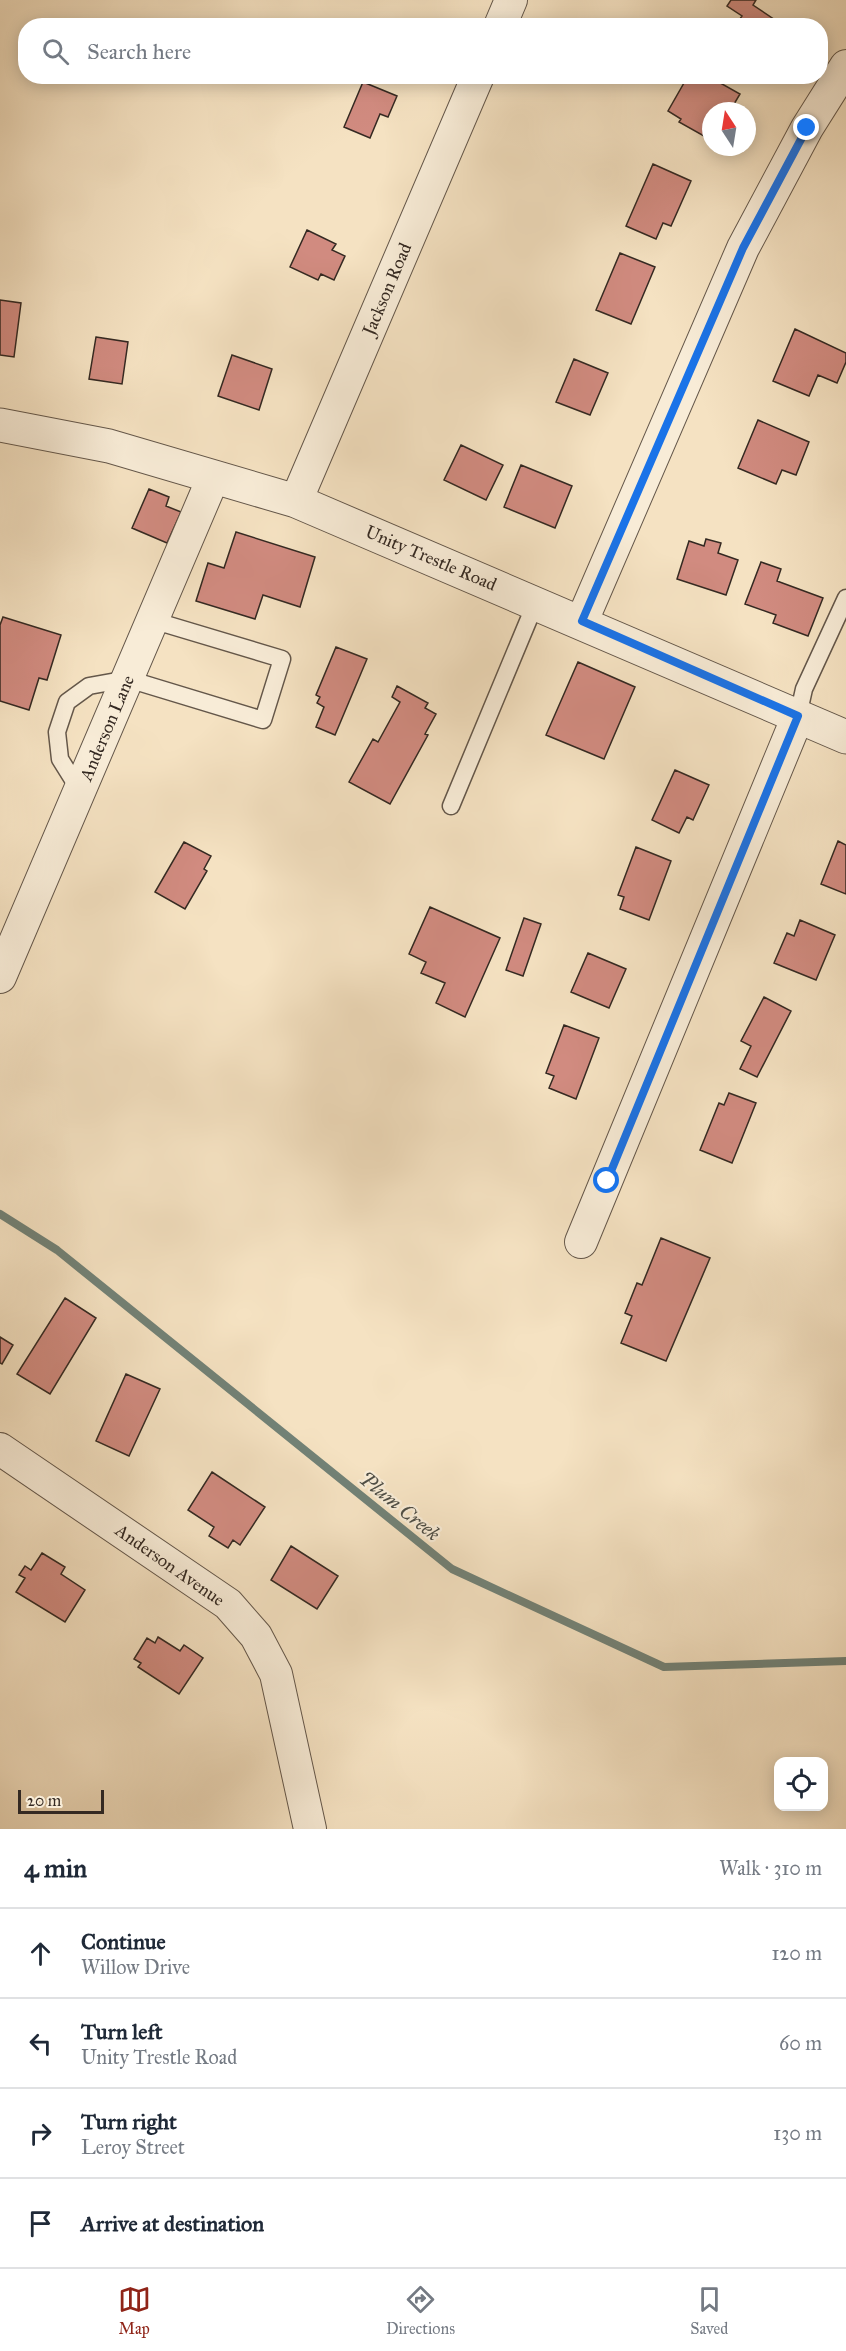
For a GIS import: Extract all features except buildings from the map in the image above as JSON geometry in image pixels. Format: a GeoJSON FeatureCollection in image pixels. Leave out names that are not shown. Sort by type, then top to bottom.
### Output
{"type":"FeatureCollection","features":[{"type":"Feature","properties":{"kind":"street"},"geometry":{"type":"LineString","coordinates":[[503,18],[511,0]]}},
{"type":"Feature","properties":{"kind":"street"},"geometry":{"type":"LineString","coordinates":[[582,621],[743,248],[807,128],[846,66]]}},
{"type":"Feature","properties":{"kind":"street","name":"Jackson Road"},"geometry":{"type":"LineString","coordinates":[[296,501],[475,84]]}},
{"type":"Feature","properties":{"kind":"street","name":"Unity Trestle Road"},"geometry":{"type":"LineString","coordinates":[[0,425],[109,446],[296,501],[582,621],[846,737]]}},
{"type":"Feature","properties":{"kind":"street","name":"Anderson Lane"},"geometry":{"type":"LineString","coordinates":[[0,977],[213,478]]}},
{"type":"Feature","properties":{"kind":"street"},"geometry":{"type":"LineString","coordinates":[[580,1242],[798,716]]}},
{"type":"Feature","properties":{"kind":"street","name":"Anderson Avenue"},"geometry":{"type":"LineString","coordinates":[[0,1449],[228,1604],[256,1636],[276,1674],[284,1699],[310,1829]]}},
{"type":"Feature","properties":{"kind":"lane"},"geometry":{"type":"LineString","coordinates":[[798,716],[804,689],[846,598]]}},
{"type":"Feature","properties":{"kind":"lane"},"geometry":{"type":"LineString","coordinates":[[451,806],[536,602]]}},
{"type":"Feature","properties":{"kind":"lane"},"geometry":{"type":"LineString","coordinates":[[80,790],[60,759],[57,732],[67,702],[89,686],[128,679],[263,720],[282,659],[152,620]]}},
{"type":"Feature","properties":{"kind":"waterway","name":"Plum Creek"},"geometry":{"type":"LineString","coordinates":[[0,1214],[57,1250],[452,1569],[664,1667],[846,1661]]}},
{"type":"Feature","properties":{"kind":"route"},"geometry":{"type":"LineString","coordinates":[[607,1181],[798,716],[582,621],[743,248],[807,128]]}}]}
